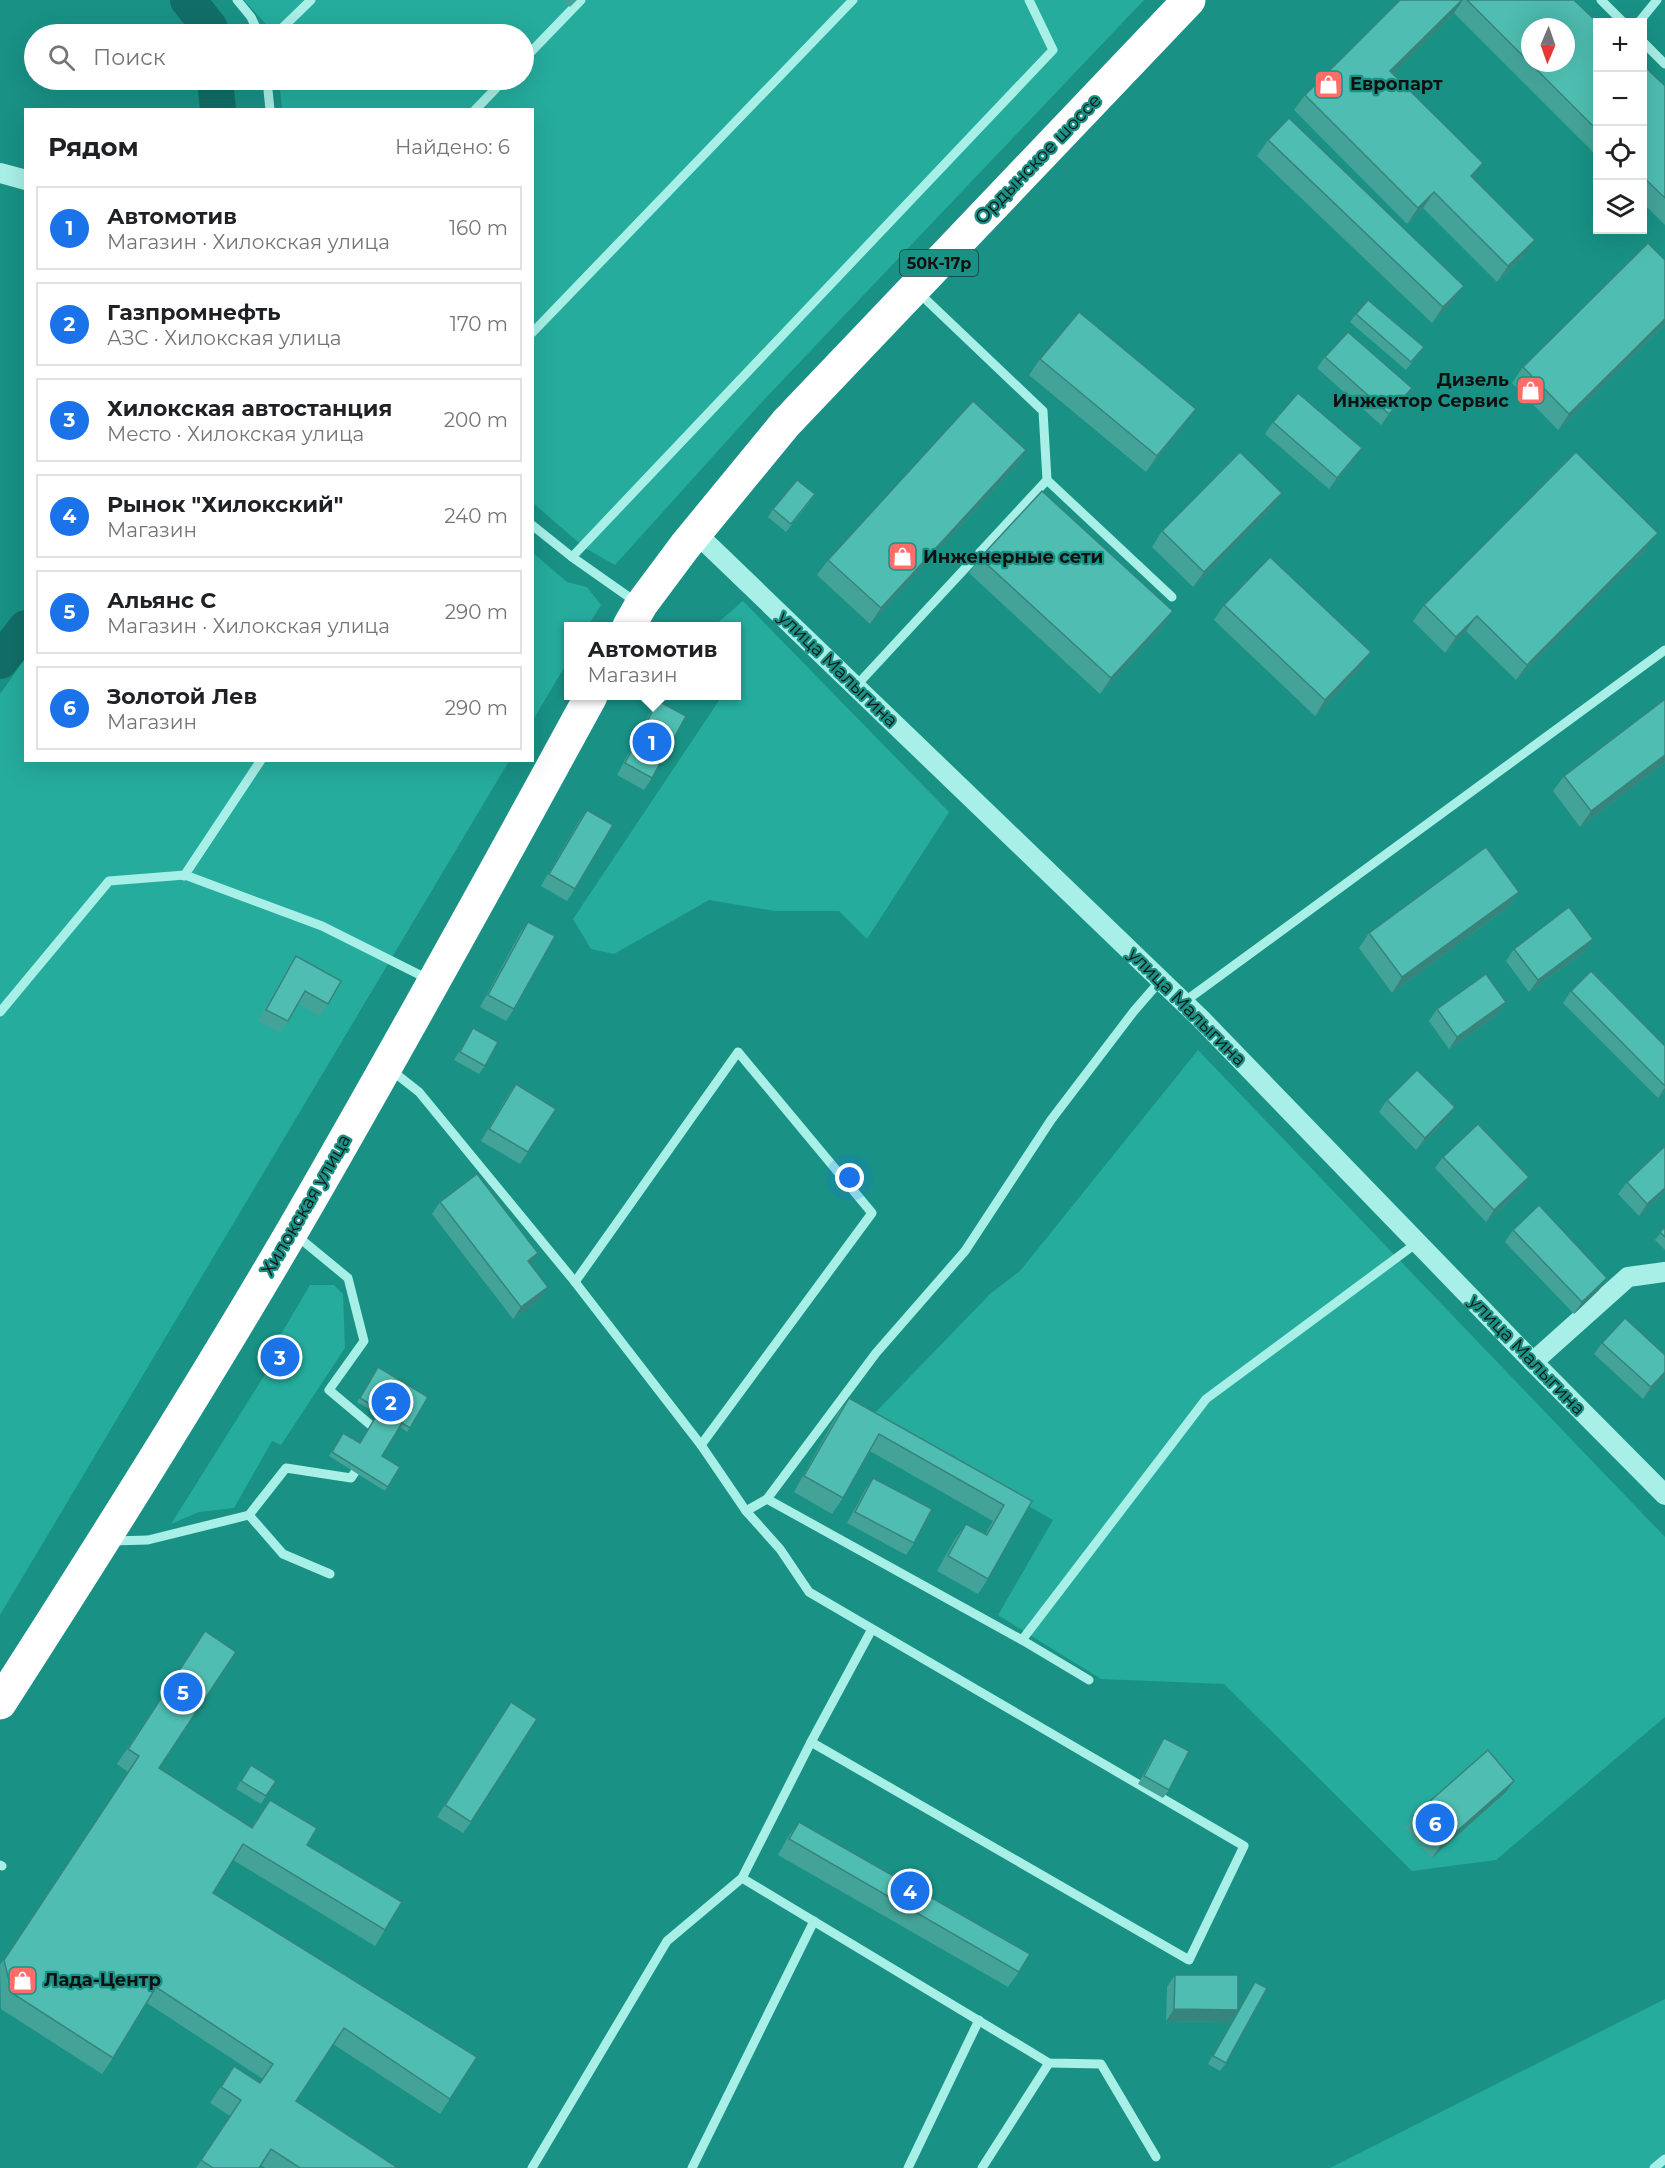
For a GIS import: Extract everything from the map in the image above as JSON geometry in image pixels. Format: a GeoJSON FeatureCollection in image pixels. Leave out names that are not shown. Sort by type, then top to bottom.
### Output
{"type":"FeatureCollection","features":[{"type":"Feature","properties":{"kind":"highway","name":"Ордынское шоссе"},"geometry":{"type":"LineString","coordinates":[[696,533],[786,423],[1190,0]]}},
{"type":"Feature","properties":{"kind":"highway"},"geometry":{"type":"LineString","coordinates":[[635,616],[696,533]]}},
{"type":"Feature","properties":{"kind":"highway","name":"Хилокская улица"},"geometry":{"type":"LineString","coordinates":[[6,1688],[104,1542],[292,1232],[435,982],[589,700]]}},
{"type":"Feature","properties":{"kind":"street"},"geometry":{"type":"LineString","coordinates":[[0,172],[24,179]]}},
{"type":"Feature","properties":{"kind":"street","name":"улица Малыгина"},"geometry":{"type":"LineString","coordinates":[[696,533],[1184,1002],[1665,1495]]}},
{"type":"Feature","properties":{"kind":"street"},"geometry":{"type":"LineString","coordinates":[[1533,1362],[1628,1277],[1665,1272]]}},
{"type":"Feature","properties":{"kind":"lane"},"geometry":{"type":"LineString","coordinates":[[237,0],[254,24]]}},
{"type":"Feature","properties":{"kind":"lane"},"geometry":{"type":"LineString","coordinates":[[286,24],[311,0]]}},
{"type":"Feature","properties":{"kind":"lane"},"geometry":{"type":"LineString","coordinates":[[534,49],[582,0]]}},
{"type":"Feature","properties":{"kind":"lane"},"geometry":{"type":"LineString","coordinates":[[534,331],[853,0]]}},
{"type":"Feature","properties":{"kind":"lane"},"geometry":{"type":"LineString","coordinates":[[572,557],[1053,50],[1029,0]]}},
{"type":"Feature","properties":{"kind":"lane"},"geometry":{"type":"LineString","coordinates":[[1601,0],[1619,18]]}},
{"type":"Feature","properties":{"kind":"lane"},"geometry":{"type":"LineString","coordinates":[[1642,18],[1657,0]]}},
{"type":"Feature","properties":{"kind":"lane"},"geometry":{"type":"LineString","coordinates":[[1647,46],[1665,63]]}},
{"type":"Feature","properties":{"kind":"lane"},"geometry":{"type":"LineString","coordinates":[[268,90],[270,108]]}},
{"type":"Feature","properties":{"kind":"lane"},"geometry":{"type":"LineString","coordinates":[[477,108],[494,90]]}},
{"type":"Feature","properties":{"kind":"lane"},"geometry":{"type":"LineString","coordinates":[[914,289],[1043,411],[1047,480],[1172,597]]}},
{"type":"Feature","properties":{"kind":"lane"},"geometry":{"type":"LineString","coordinates":[[856,686],[1047,480]]}},
{"type":"Feature","properties":{"kind":"lane"},"geometry":{"type":"LineString","coordinates":[[534,527],[572,557],[635,616]]}},
{"type":"Feature","properties":{"kind":"lane"},"geometry":{"type":"LineString","coordinates":[[1184,1002],[1665,650]]}},
{"type":"Feature","properties":{"kind":"lane"},"geometry":{"type":"LineString","coordinates":[[185,875],[260,762]]}},
{"type":"Feature","properties":{"kind":"lane"},"geometry":{"type":"LineString","coordinates":[[0,1012],[109,881],[185,875],[322,926],[435,982]]}},
{"type":"Feature","properties":{"kind":"lane"},"geometry":{"type":"LineString","coordinates":[[746,1510],[767,1499],[876,1353],[964,1251],[1051,1120],[1134,1011],[1161,980]]}},
{"type":"Feature","properties":{"kind":"lane"},"geometry":{"type":"LineString","coordinates":[[575,1282],[738,1052],[872,1213],[701,1445]]}},
{"type":"Feature","properties":{"kind":"lane"},"geometry":{"type":"LineString","coordinates":[[387,1066],[419,1092],[575,1282],[701,1445],[746,1510],[780,1549],[808,1592],[1244,1846],[1189,1960],[811,1742]]}},
{"type":"Feature","properties":{"kind":"lane"},"geometry":{"type":"LineString","coordinates":[[292,1232],[348,1278],[364,1341],[329,1390],[380,1433],[375,1442]]}},
{"type":"Feature","properties":{"kind":"lane"},"geometry":{"type":"LineString","coordinates":[[1022,1640],[1206,1398],[1418,1242]]}},
{"type":"Feature","properties":{"kind":"lane"},"geometry":{"type":"LineString","coordinates":[[104,1542],[148,1540],[249,1515],[286,1468],[351,1478],[369,1451]]}},
{"type":"Feature","properties":{"kind":"lane"},"geometry":{"type":"LineString","coordinates":[[767,1499],[1022,1640],[1089,1680]]}},
{"type":"Feature","properties":{"kind":"lane"},"geometry":{"type":"LineString","coordinates":[[249,1515],[283,1554],[330,1574]]}},
{"type":"Feature","properties":{"kind":"lane"},"geometry":{"type":"LineString","coordinates":[[532,2168],[667,1941],[742,1878],[872,1629]]}},
{"type":"Feature","properties":{"kind":"lane"},"geometry":{"type":"LineString","coordinates":[[742,1878],[1049,2063],[1101,2064],[1156,2157]]}},
{"type":"Feature","properties":{"kind":"lane"},"geometry":{"type":"LineString","coordinates":[[692,2168],[814,1921]]}},
{"type":"Feature","properties":{"kind":"lane"},"geometry":{"type":"LineString","coordinates":[[908,2168],[979,2020]]}},
{"type":"Feature","properties":{"kind":"lane"},"geometry":{"type":"LineString","coordinates":[[982,2168],[1049,2063]]}},
{"type":"Feature","properties":{"kind":"lane"},"geometry":{"type":"LineString","coordinates":[[1654,2168],[1665,2159]]}},
{"type":"Feature","properties":{"kind":"green space"},"geometry":{"type":"Polygon","coordinates":[[[244,0],[1144,0],[761,403],[615,565],[585,548],[534,504],[534,108],[282,108],[280,90],[534,90],[534,24],[266,24],[244,0]]]}},
{"type":"Feature","properties":{"kind":"green space"},"geometry":{"type":"Polygon","coordinates":[[[534,554],[567,582],[587,587],[601,605],[590,622],[564,622],[564,668],[534,718],[534,554]]]}},
{"type":"Feature","properties":{"kind":"green space"},"geometry":{"type":"Polygon","coordinates":[[[743,601],[949,812],[867,939],[839,911],[775,911],[709,900],[614,954],[591,949],[573,919],[719,700],[741,700],[741,622],[719,622],[743,601]]]}},
{"type":"Feature","properties":{"kind":"green space"},"geometry":{"type":"Polygon","coordinates":[[[24,660],[24,762],[508,762],[0,1615],[0,694],[24,660]]]}},
{"type":"Feature","properties":{"kind":"green space"},"geometry":{"type":"Polygon","coordinates":[[[1198,1050],[1665,1537],[1665,1717],[1496,1860],[1412,1871],[1224,1684],[1101,1679],[998,1615],[1053,1520],[872,1416],[990,1294],[1020,1271],[1198,1050]]]}},
{"type":"Feature","properties":{"kind":"green space"},"geometry":{"type":"Polygon","coordinates":[[[310,1285],[334,1285],[343,1294],[345,1348],[281,1445],[272,1441],[234,1508],[199,1512],[171,1524],[269,1368],[282,1375],[296,1353],[280,1336],[310,1285]]]}},
{"type":"Feature","properties":{"kind":"green space"},"geometry":{"type":"Polygon","coordinates":[[[1665,1999],[1665,2168],[1330,2168],[1665,1999]]]}},
{"type":"Feature","properties":{"kind":"building"},"geometry":{"type":"Polygon","coordinates":[[[1400,0],[1462,0],[1390,71],[1483,163],[1471,176],[1535,240],[1508,266],[1434,192],[1418,208],[1305,95],[1400,0]]]}},
{"type":"Feature","properties":{"kind":"building"},"geometry":{"type":"Polygon","coordinates":[[[1467,0],[1574,0],[1593,18],[1593,126],[1539,72],[1575,72],[1575,18],[1521,18],[1521,54],[1467,0]]]}},
{"type":"Feature","properties":{"kind":"building"},"geometry":{"type":"Polygon","coordinates":[[[1647,69],[1665,86],[1665,198],[1647,181],[1647,69]]]}},
{"type":"Feature","properties":{"kind":"building"},"geometry":{"type":"Polygon","coordinates":[[[1289,118],[1464,286],[1443,307],[1268,140],[1289,118]]]}},
{"type":"Feature","properties":{"kind":"building"},"geometry":{"type":"Polygon","coordinates":[[[1648,243],[1665,260],[1665,319],[1569,414],[1523,367],[1648,243]]]}},
{"type":"Feature","properties":{"kind":"building"},"geometry":{"type":"Polygon","coordinates":[[[1368,300],[1424,347],[1411,362],[1356,314],[1368,300]]]}},
{"type":"Feature","properties":{"kind":"building"},"geometry":{"type":"Polygon","coordinates":[[[1079,312],[1196,409],[1157,456],[1040,359],[1079,312]]]}},
{"type":"Feature","properties":{"kind":"building"},"geometry":{"type":"Polygon","coordinates":[[[1348,332],[1412,388],[1389,414],[1325,357],[1348,332]]]}},
{"type":"Feature","properties":{"kind":"building"},"geometry":{"type":"Polygon","coordinates":[[[1298,393],[1362,448],[1337,478],[1273,422],[1298,393]]]}},
{"type":"Feature","properties":{"kind":"building"},"geometry":{"type":"Polygon","coordinates":[[[973,401],[1026,450],[881,608],[828,560],[973,401]]]}},
{"type":"Feature","properties":{"kind":"building"},"geometry":{"type":"Polygon","coordinates":[[[1240,452],[1282,493],[1204,572],[1162,531],[1240,452]]]}},
{"type":"Feature","properties":{"kind":"building"},"geometry":{"type":"Polygon","coordinates":[[[1576,452],[1658,533],[1527,665],[1477,616],[1456,637],[1424,605],[1576,452]]]}},
{"type":"Feature","properties":{"kind":"building"},"geometry":{"type":"Polygon","coordinates":[[[797,480],[815,494],[791,524],[773,509],[797,480]]]}},
{"type":"Feature","properties":{"kind":"building"},"geometry":{"type":"Polygon","coordinates":[[[1042,491],[1173,611],[1111,678],[980,558],[1042,491]]]}},
{"type":"Feature","properties":{"kind":"building"},"geometry":{"type":"Polygon","coordinates":[[[1270,557],[1371,652],[1325,700],[1224,605],[1270,557]]]}},
{"type":"Feature","properties":{"kind":"building"},"geometry":{"type":"Polygon","coordinates":[[[1665,699],[1665,755],[1591,811],[1564,776],[1665,699]]]}},
{"type":"Feature","properties":{"kind":"building"},"geometry":{"type":"Polygon","coordinates":[[[658,701],[686,716],[652,778],[625,763],[658,701]]]}},
{"type":"Feature","properties":{"kind":"building"},"geometry":{"type":"Polygon","coordinates":[[[587,810],[613,825],[575,889],[549,874],[587,810]]]}},
{"type":"Feature","properties":{"kind":"building"},"geometry":{"type":"Polygon","coordinates":[[[1486,847],[1519,892],[1402,977],[1369,933],[1486,847]]]}},
{"type":"Feature","properties":{"kind":"building"},"geometry":{"type":"Polygon","coordinates":[[[1569,907],[1593,939],[1538,980],[1514,949],[1569,907]]]}},
{"type":"Feature","properties":{"kind":"building"},"geometry":{"type":"Polygon","coordinates":[[[528,922],[555,936],[514,1009],[488,995],[528,922]]]}},
{"type":"Feature","properties":{"kind":"building"},"geometry":{"type":"Polygon","coordinates":[[[296,956],[341,981],[328,1004],[305,991],[288,1021],[266,1010],[296,956]]]}},
{"type":"Feature","properties":{"kind":"building"},"geometry":{"type":"Polygon","coordinates":[[[1591,971],[1665,1046],[1665,1086],[1571,991],[1591,971]]]}},
{"type":"Feature","properties":{"kind":"building"},"geometry":{"type":"Polygon","coordinates":[[[1486,974],[1506,1002],[1457,1037],[1437,1009],[1486,974]]]}},
{"type":"Feature","properties":{"kind":"building"},"geometry":{"type":"Polygon","coordinates":[[[473,1028],[498,1042],[485,1066],[460,1052],[473,1028]]]}},
{"type":"Feature","properties":{"kind":"building"},"geometry":{"type":"Polygon","coordinates":[[[1417,1070],[1455,1107],[1425,1138],[1387,1100],[1417,1070]]]}},
{"type":"Feature","properties":{"kind":"building"},"geometry":{"type":"Polygon","coordinates":[[[516,1084],[556,1109],[528,1152],[489,1129],[516,1084]]]}},
{"type":"Feature","properties":{"kind":"building"},"geometry":{"type":"Polygon","coordinates":[[[1478,1124],[1529,1177],[1494,1210],[1443,1157],[1478,1124]]]}},
{"type":"Feature","properties":{"kind":"building"},"geometry":{"type":"Polygon","coordinates":[[[1665,1146],[1665,1188],[1647,1204],[1627,1182],[1665,1146]]]}},
{"type":"Feature","properties":{"kind":"building"},"geometry":{"type":"Polygon","coordinates":[[[477,1174],[538,1253],[528,1261],[548,1287],[521,1307],[440,1202],[477,1174]]]}},
{"type":"Feature","properties":{"kind":"building"},"geometry":{"type":"Polygon","coordinates":[[[1539,1205],[1607,1278],[1582,1302],[1513,1230],[1539,1205]]]}},
{"type":"Feature","properties":{"kind":"building"},"geometry":{"type":"Polygon","coordinates":[[[1665,1227],[1665,1237],[1660,1232],[1665,1227]]]}},
{"type":"Feature","properties":{"kind":"building"},"geometry":{"type":"Polygon","coordinates":[[[1625,1318],[1665,1355],[1665,1372],[1651,1387],[1602,1343],[1625,1318]]]}},
{"type":"Feature","properties":{"kind":"building"},"geometry":{"type":"Polygon","coordinates":[[[280,1341],[295,1351],[283,1366],[270,1356],[280,1341]]]}},
{"type":"Feature","properties":{"kind":"building"},"geometry":{"type":"Polygon","coordinates":[[[378,1367],[428,1397],[410,1428],[402,1423],[382,1456],[400,1467],[388,1487],[332,1452],[343,1433],[360,1443],[380,1410],[360,1398],[378,1367]]]}},
{"type":"Feature","properties":{"kind":"building"},"geometry":{"type":"Polygon","coordinates":[[[849,1398],[1032,1501],[988,1579],[948,1556],[966,1524],[987,1535],[1004,1505],[879,1434],[843,1498],[804,1476],[849,1398]]]}},
{"type":"Feature","properties":{"kind":"building"},"geometry":{"type":"Polygon","coordinates":[[[873,1478],[932,1509],[914,1543],[855,1512],[873,1478]]]}},
{"type":"Feature","properties":{"kind":"building"},"geometry":{"type":"Polygon","coordinates":[[[205,1631],[236,1652],[159,1768],[252,1828],[270,1800],[317,1828],[307,1845],[402,1902],[385,1930],[243,1844],[213,1893],[477,2057],[450,2099],[344,2028],[296,2101],[398,2168],[300,2168],[271,2149],[259,2168],[213,2168],[201,2160],[241,2100],[221,2087],[234,2066],[260,2083],[273,2064],[156,1987],[113,2058],[12,1993],[4,1960],[139,1756],[128,1749],[205,1631]]]}},
{"type":"Feature","properties":{"kind":"building"},"geometry":{"type":"Polygon","coordinates":[[[511,1702],[537,1719],[471,1822],[445,1805],[511,1702]]]}},
{"type":"Feature","properties":{"kind":"building"},"geometry":{"type":"Polygon","coordinates":[[[1164,1738],[1189,1751],[1169,1790],[1144,1776],[1164,1738]]]}},
{"type":"Feature","properties":{"kind":"building"},"geometry":{"type":"Polygon","coordinates":[[[1488,1750],[1514,1781],[1440,1846],[1413,1816],[1488,1750]]]}},
{"type":"Feature","properties":{"kind":"building"},"geometry":{"type":"Polygon","coordinates":[[[251,1765],[276,1781],[266,1796],[241,1781],[251,1765]]]}},
{"type":"Feature","properties":{"kind":"building"},"geometry":{"type":"Polygon","coordinates":[[[799,1822],[1030,1954],[1019,1972],[789,1839],[799,1822]]]}},
{"type":"Feature","properties":{"kind":"building"},"geometry":{"type":"Polygon","coordinates":[[[1175,1975],[1238,1975],[1238,2010],[1174,2009],[1175,1975]]]}},
{"type":"Feature","properties":{"kind":"building"},"geometry":{"type":"Polygon","coordinates":[[[1255,1982],[1267,1988],[1226,2063],[1213,2056],[1255,1982]]]}},
{"type":"Feature","properties":{"kind":"waterway"},"geometry":{"type":"LineString","coordinates":[[188,0],[207,24]]}},
{"type":"Feature","properties":{"kind":"waterway"},"geometry":{"type":"LineString","coordinates":[[216,90],[218,108]]}},
{"type":"Feature","properties":{"kind":"waterway"},"geometry":{"type":"LineString","coordinates":[[0,661],[24,631]]}},
{"type":"Feature","properties":{"kind":"place","name":"Европарт"},"geometry":{"type":"Point","coordinates":[1329,84]}},
{"type":"Feature","properties":{"kind":"place","name":"Дизель Инжектор Сервис"},"geometry":{"type":"Point","coordinates":[1530,390]}},
{"type":"Feature","properties":{"kind":"place","name":"Инженерные сети"},"geometry":{"type":"Point","coordinates":[902,557]}},
{"type":"Feature","properties":{"kind":"place","name":"Автомотив"},"geometry":{"type":"Point","coordinates":[652,742]}},
{"type":"Feature","properties":{"kind":"place","name":"Хилокская автостанция"},"geometry":{"type":"Point","coordinates":[280,1357]}},
{"type":"Feature","properties":{"kind":"place","name":"Газпромнефть"},"geometry":{"type":"Point","coordinates":[391,1402]}},
{"type":"Feature","properties":{"kind":"place","name":"Альянс С"},"geometry":{"type":"Point","coordinates":[183,1692]}},
{"type":"Feature","properties":{"kind":"place","name":"Золотой Лев"},"geometry":{"type":"Point","coordinates":[1435,1823]}},
{"type":"Feature","properties":{"kind":"place","name":"Рынок \"Хилокский\""},"geometry":{"type":"Point","coordinates":[910,1891]}},
{"type":"Feature","properties":{"kind":"place","name":"Лада-Центр"},"geometry":{"type":"Point","coordinates":[23,1980]}}]}
